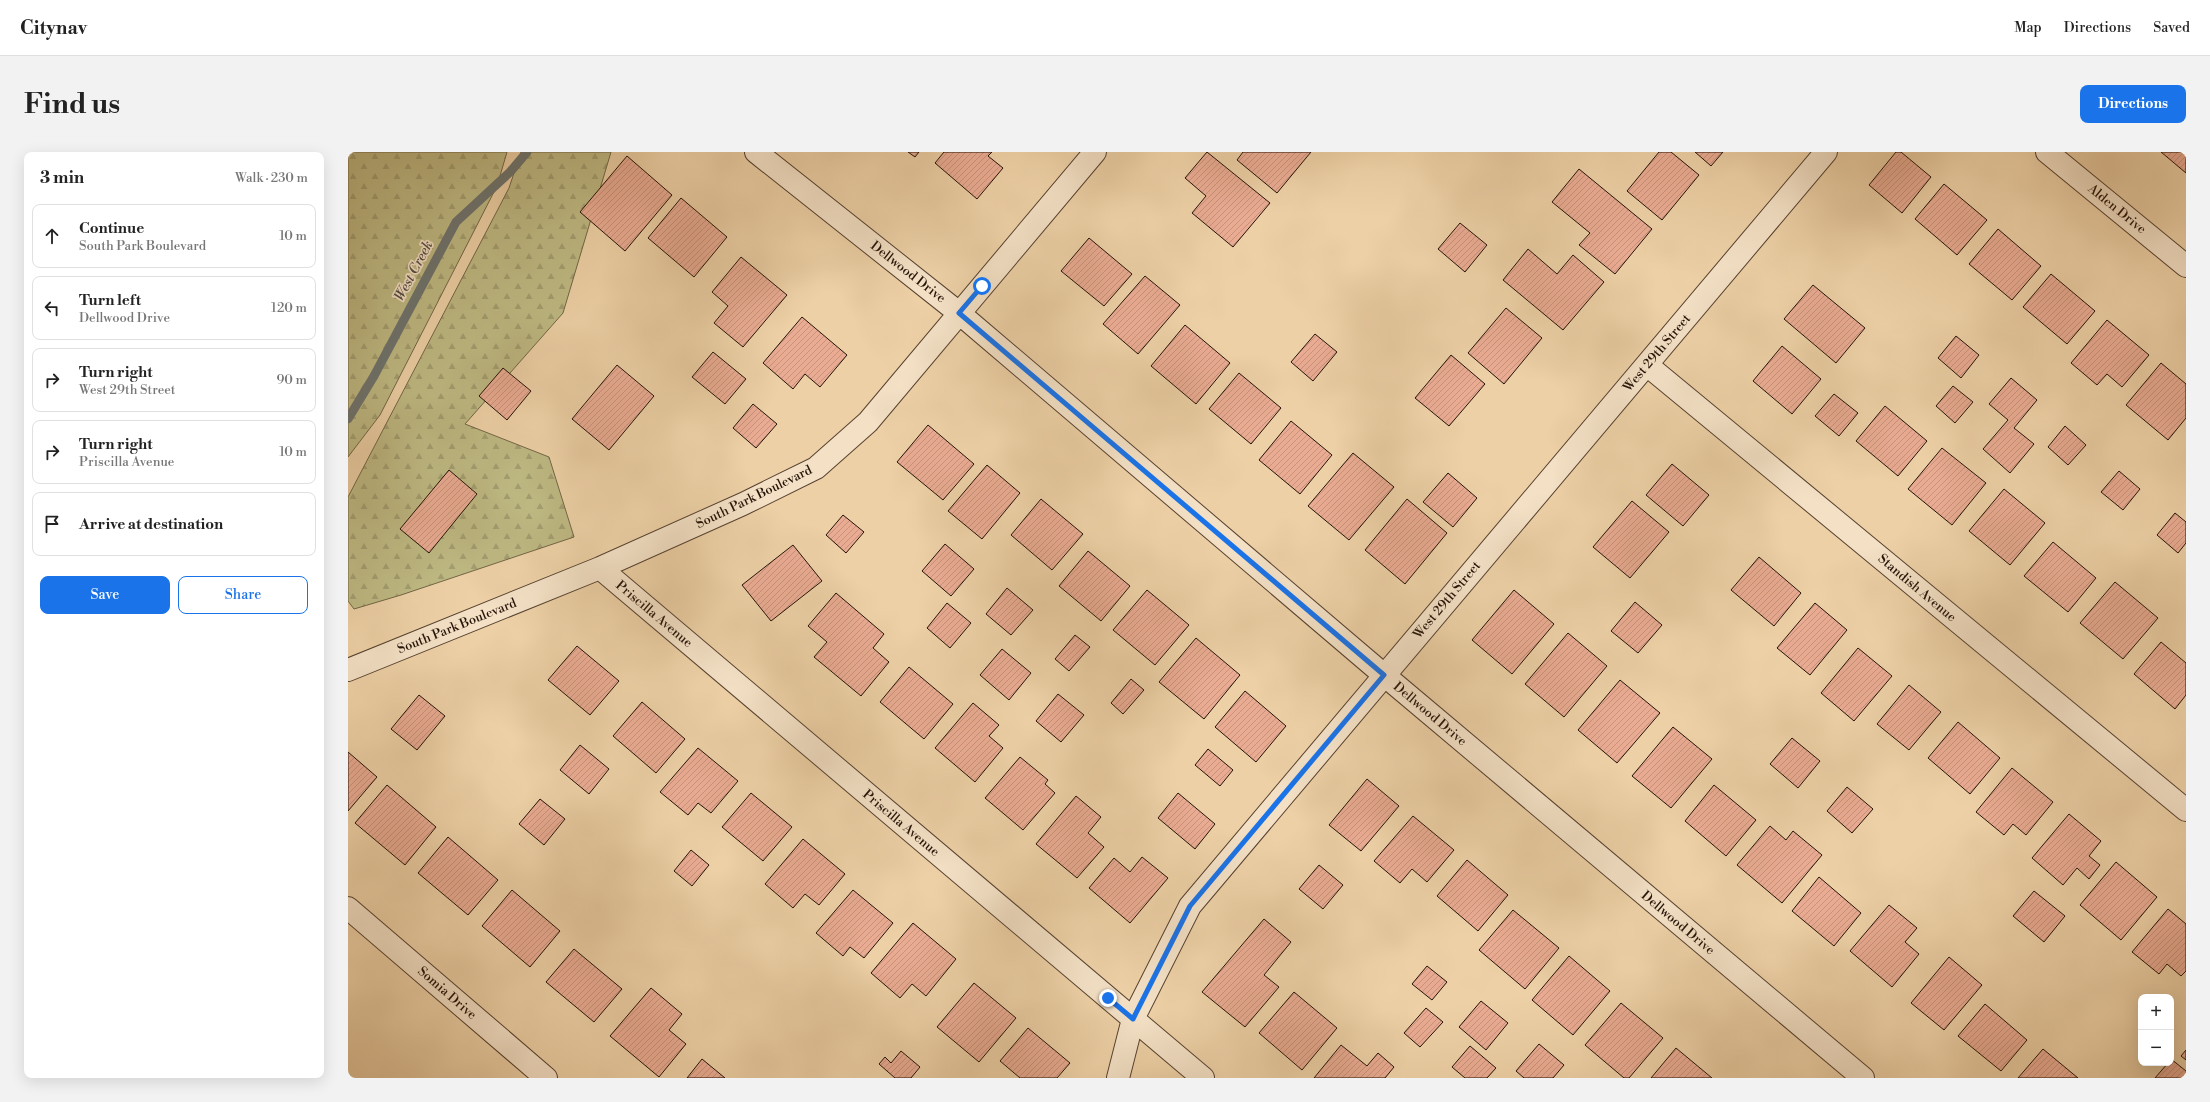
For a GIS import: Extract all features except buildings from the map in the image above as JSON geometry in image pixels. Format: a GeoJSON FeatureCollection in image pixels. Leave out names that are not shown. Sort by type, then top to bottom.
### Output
{"type":"FeatureCollection","features":[{"type":"Feature","properties":{"kind":"street","name":"Dellwood Drive"},"geometry":{"type":"LineString","coordinates":[[756,152],[959,313],[1384,675],[1863,1078]]}},
{"type":"Feature","properties":{"kind":"street","name":"South Park Boulevard"},"geometry":{"type":"LineString","coordinates":[[348,670],[600,568],[743,504],[816,468],[868,422],[1095,152]]}},
{"type":"Feature","properties":{"kind":"street","name":"West 29th Street"},"geometry":{"type":"LineString","coordinates":[[1118,1078],[1133,1019],[1190,906],[1826,152]]}},
{"type":"Feature","properties":{"kind":"street","name":"Alden Drive"},"geometry":{"type":"LineString","coordinates":[[2047,152],[2186,266]]}},
{"type":"Feature","properties":{"kind":"street","name":"Standish Avenue"},"geometry":{"type":"LineString","coordinates":[[1647,366],[2186,810]]}},
{"type":"Feature","properties":{"kind":"street","name":"Priscilla Avenue"},"geometry":{"type":"LineString","coordinates":[[600,568],[1203,1078]]}},
{"type":"Feature","properties":{"kind":"street","name":"Somia Drive"},"geometry":{"type":"LineString","coordinates":[[348,908],[546,1078]]}},
{"type":"Feature","properties":{"kind":"green space"},"geometry":{"type":"Polygon","coordinates":[[[348,152],[507,152],[497,186],[380,415],[348,457],[348,152]]]}},
{"type":"Feature","properties":{"kind":"green space"},"geometry":{"type":"Polygon","coordinates":[[[521,152],[611,152],[563,313],[465,424],[549,457],[574,537],[401,595],[354,609],[348,601],[348,497],[509,188],[521,152]]]}},
{"type":"Feature","properties":{"kind":"waterway","name":"West Creek"},"geometry":{"type":"LineString","coordinates":[[348,419],[374,376],[456,222],[510,172],[527,152]]}},
{"type":"Feature","properties":{"kind":"route"},"geometry":{"type":"LineString","coordinates":[[982,286],[959,313],[1384,675],[1190,906],[1133,1019],[1108,998]]}}]}
